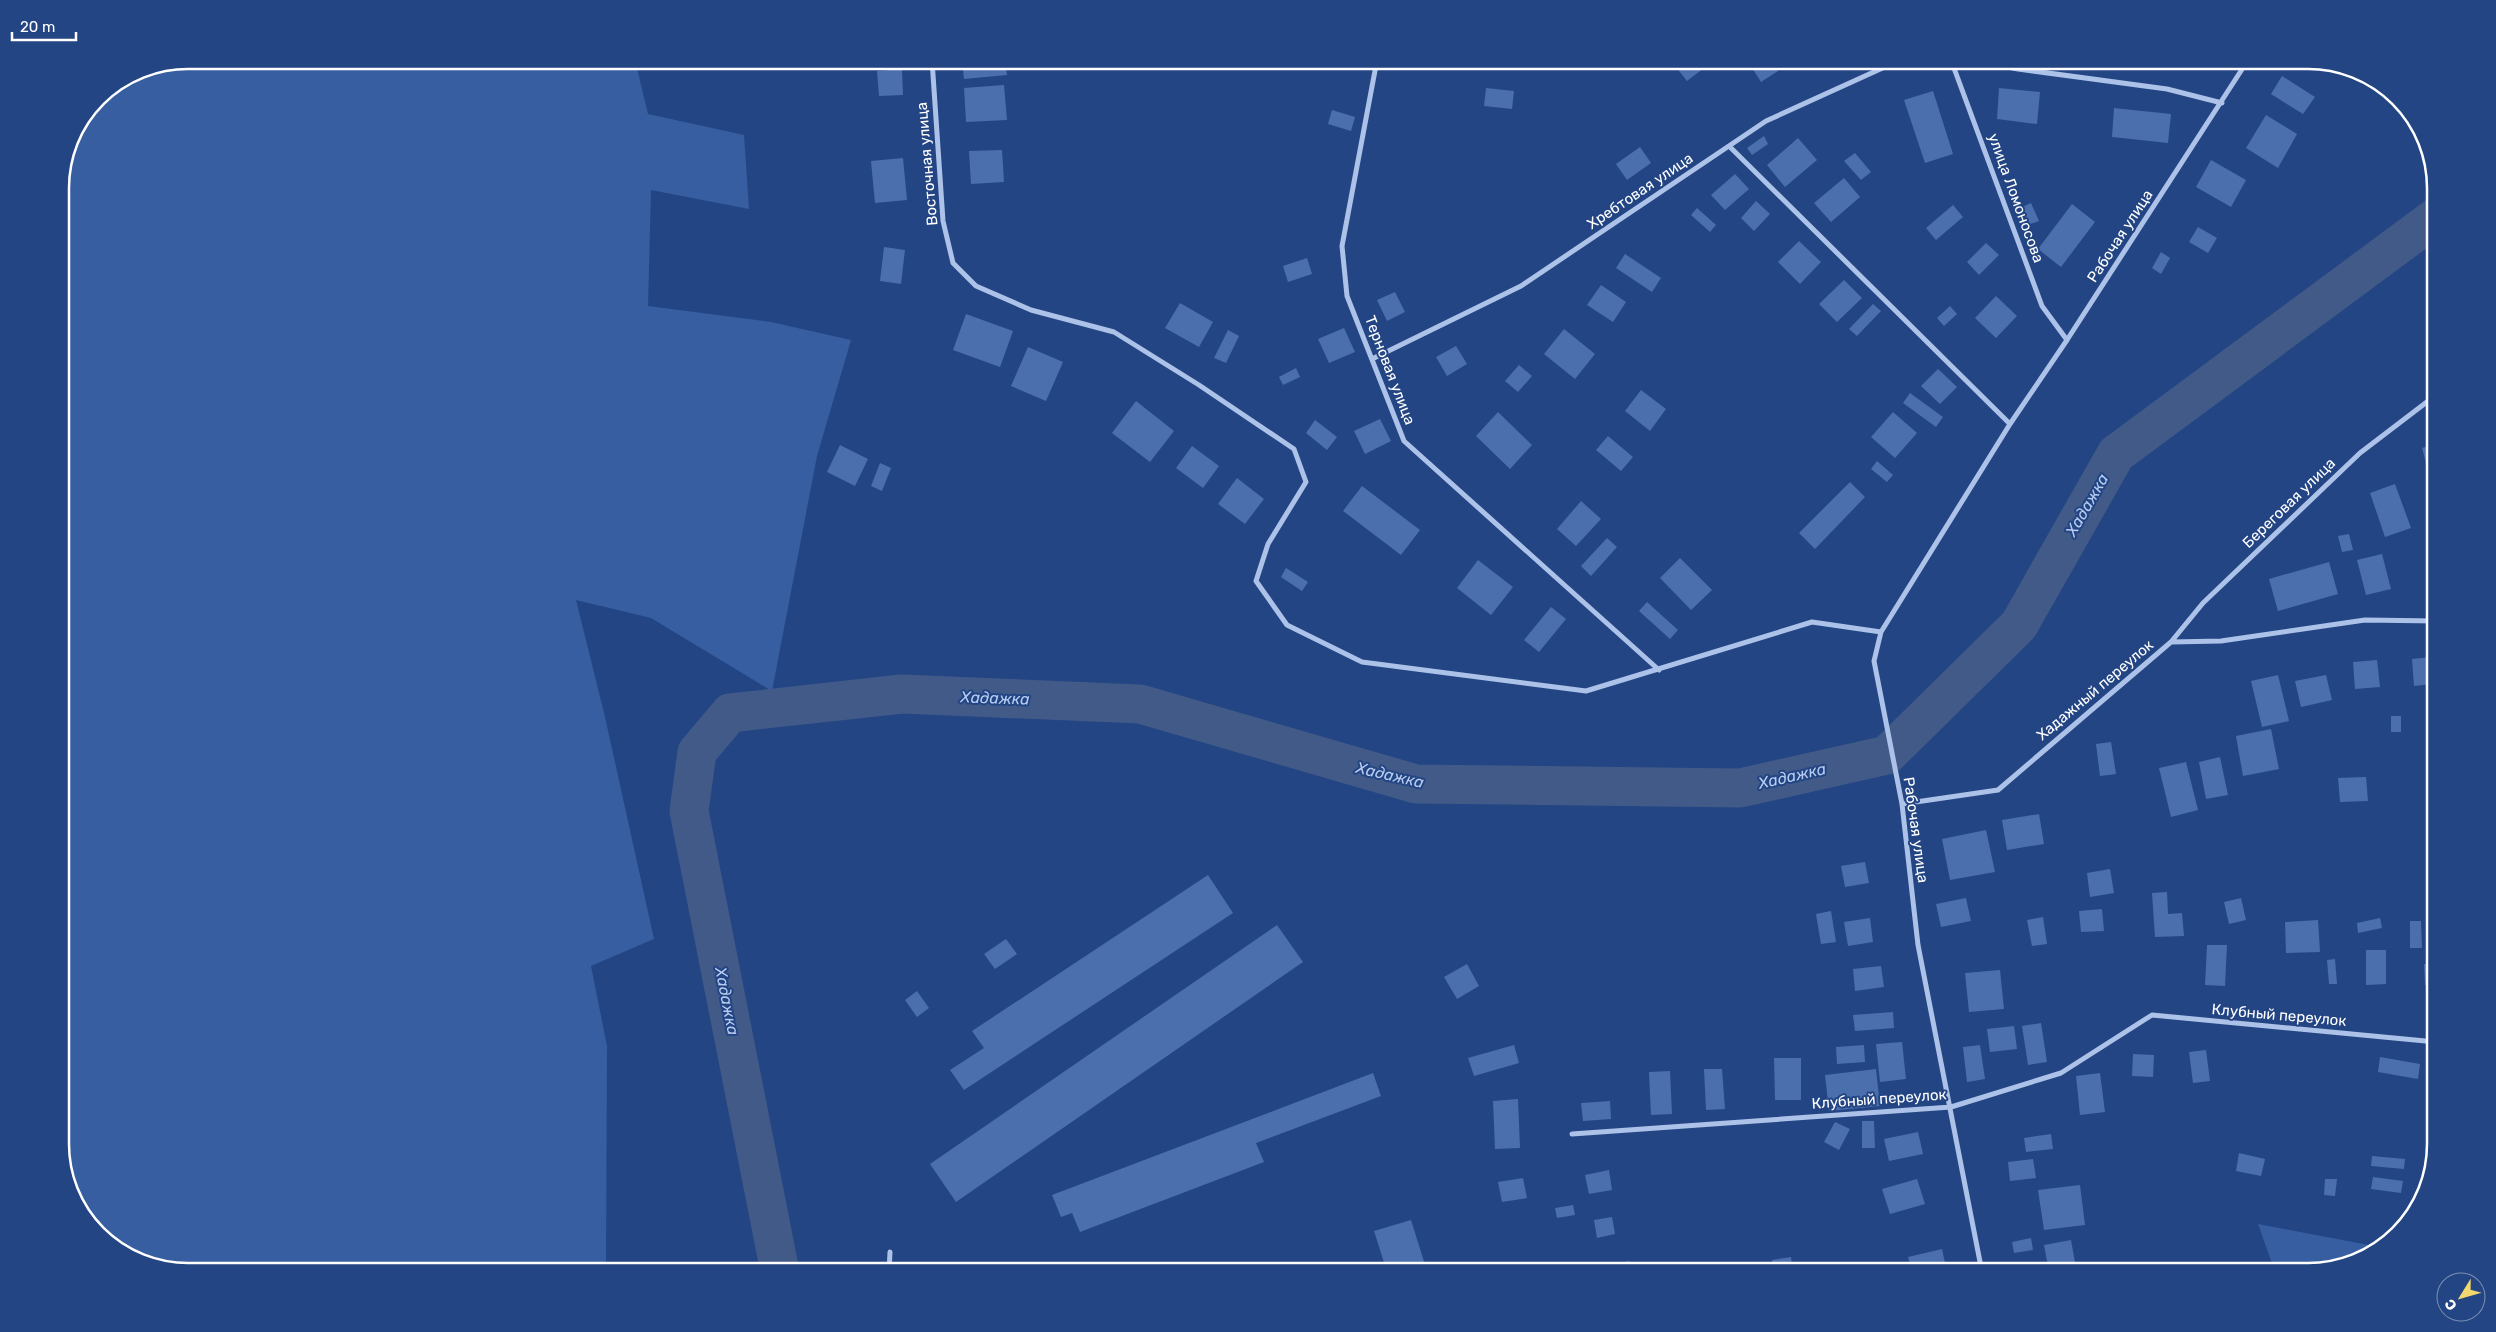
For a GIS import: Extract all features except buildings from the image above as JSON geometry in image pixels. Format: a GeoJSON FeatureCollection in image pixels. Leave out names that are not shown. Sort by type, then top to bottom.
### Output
{"type":"FeatureCollection","features":[{"type":"Feature","properties":{"kind":"street","name":"Восточная улица"},"geometry":{"type":"LineString","coordinates":[[933,69],[943,221],[953,263],[976,286],[1030,310],[1114,332],[1199,384],[1294,449],[1306,482],[1268,544],[1256,581],[1286,625],[1362,662],[1586,691],[1659,670]]}},
{"type":"Feature","properties":{"kind":"street","name":"Терновая улица"},"geometry":{"type":"LineString","coordinates":[[1375,69],[1342,246],[1347,296],[1404,441],[1659,670]]}},
{"type":"Feature","properties":{"kind":"street","name":"Хребтовая улица"},"geometry":{"type":"LineString","coordinates":[[1372,359],[1521,286],[1766,121],[1880,69]]}},
{"type":"Feature","properties":{"kind":"street","name":"улица Ломоносова"},"geometry":{"type":"LineString","coordinates":[[1954,69],[2042,306],[2067,340]]}},
{"type":"Feature","properties":{"kind":"street"},"geometry":{"type":"LineString","coordinates":[[2018,69],[2167,89],[2222,103]]}},
{"type":"Feature","properties":{"kind":"street","name":"Рабочая улица"},"geometry":{"type":"LineString","coordinates":[[1980,1263],[1952,1107],[1918,945],[1902,804],[1874,661],[1881,632],[2010,424],[2067,340],[2243,69]]}},
{"type":"Feature","properties":{"kind":"street"},"geometry":{"type":"LineString","coordinates":[[1729,146],[2010,424]]}},
{"type":"Feature","properties":{"kind":"street","name":"Береговая улица"},"geometry":{"type":"LineString","coordinates":[[2171,642],[2203,603],[2353,459],[2427,402]]}},
{"type":"Feature","properties":{"kind":"street","name":"Хадажный переулок"},"geometry":{"type":"LineString","coordinates":[[1902,804],[1998,790],[2171,642],[2221,641],[2365,620],[2427,621]]}},
{"type":"Feature","properties":{"kind":"street"},"geometry":{"type":"LineString","coordinates":[[1659,670],[1812,622],[1881,632]]}},
{"type":"Feature","properties":{"kind":"street","name":"Клубный переулок"},"geometry":{"type":"LineString","coordinates":[[1572,1134],[1952,1107],[2061,1073],[2152,1015],[2427,1041]]}},
{"type":"Feature","properties":{"kind":"street"},"geometry":{"type":"LineString","coordinates":[[889,1263],[890,1252]]}},
{"type":"Feature","properties":{"kind":"shaded area"},"geometry":{"type":"Polygon","coordinates":[[[180,69],[637,69],[648,114],[744,135],[749,209],[651,190],[648,306],[771,322],[851,340],[817,456],[772,691],[651,618],[576,600],[605,717],[654,939],[591,966],[607,1046],[606,1263],[173,1262],[157,1259],[135,1251],[109,1234],[98,1223],[81,1197],[71,1167],[69,1152],[69,180],[78,142],[93,115],[115,93],[142,78],[165,71],[180,69]]]}},
{"type":"Feature","properties":{"kind":"shaded area"},"geometry":{"type":"Polygon","coordinates":[[[2258,1224],[2371,1245],[2354,1254],[2323,1262],[2272,1263],[2258,1224]]]}},
{"type":"Feature","properties":{"kind":"waterway","name":"Хадажка"},"geometry":{"type":"LineString","coordinates":[[778,1263],[689,811],[697,752],[730,713],[902,694],[1140,704],[1416,784],[1740,788],[1887,755],[2019,625],[2116,454],[2427,224]]}}]}
